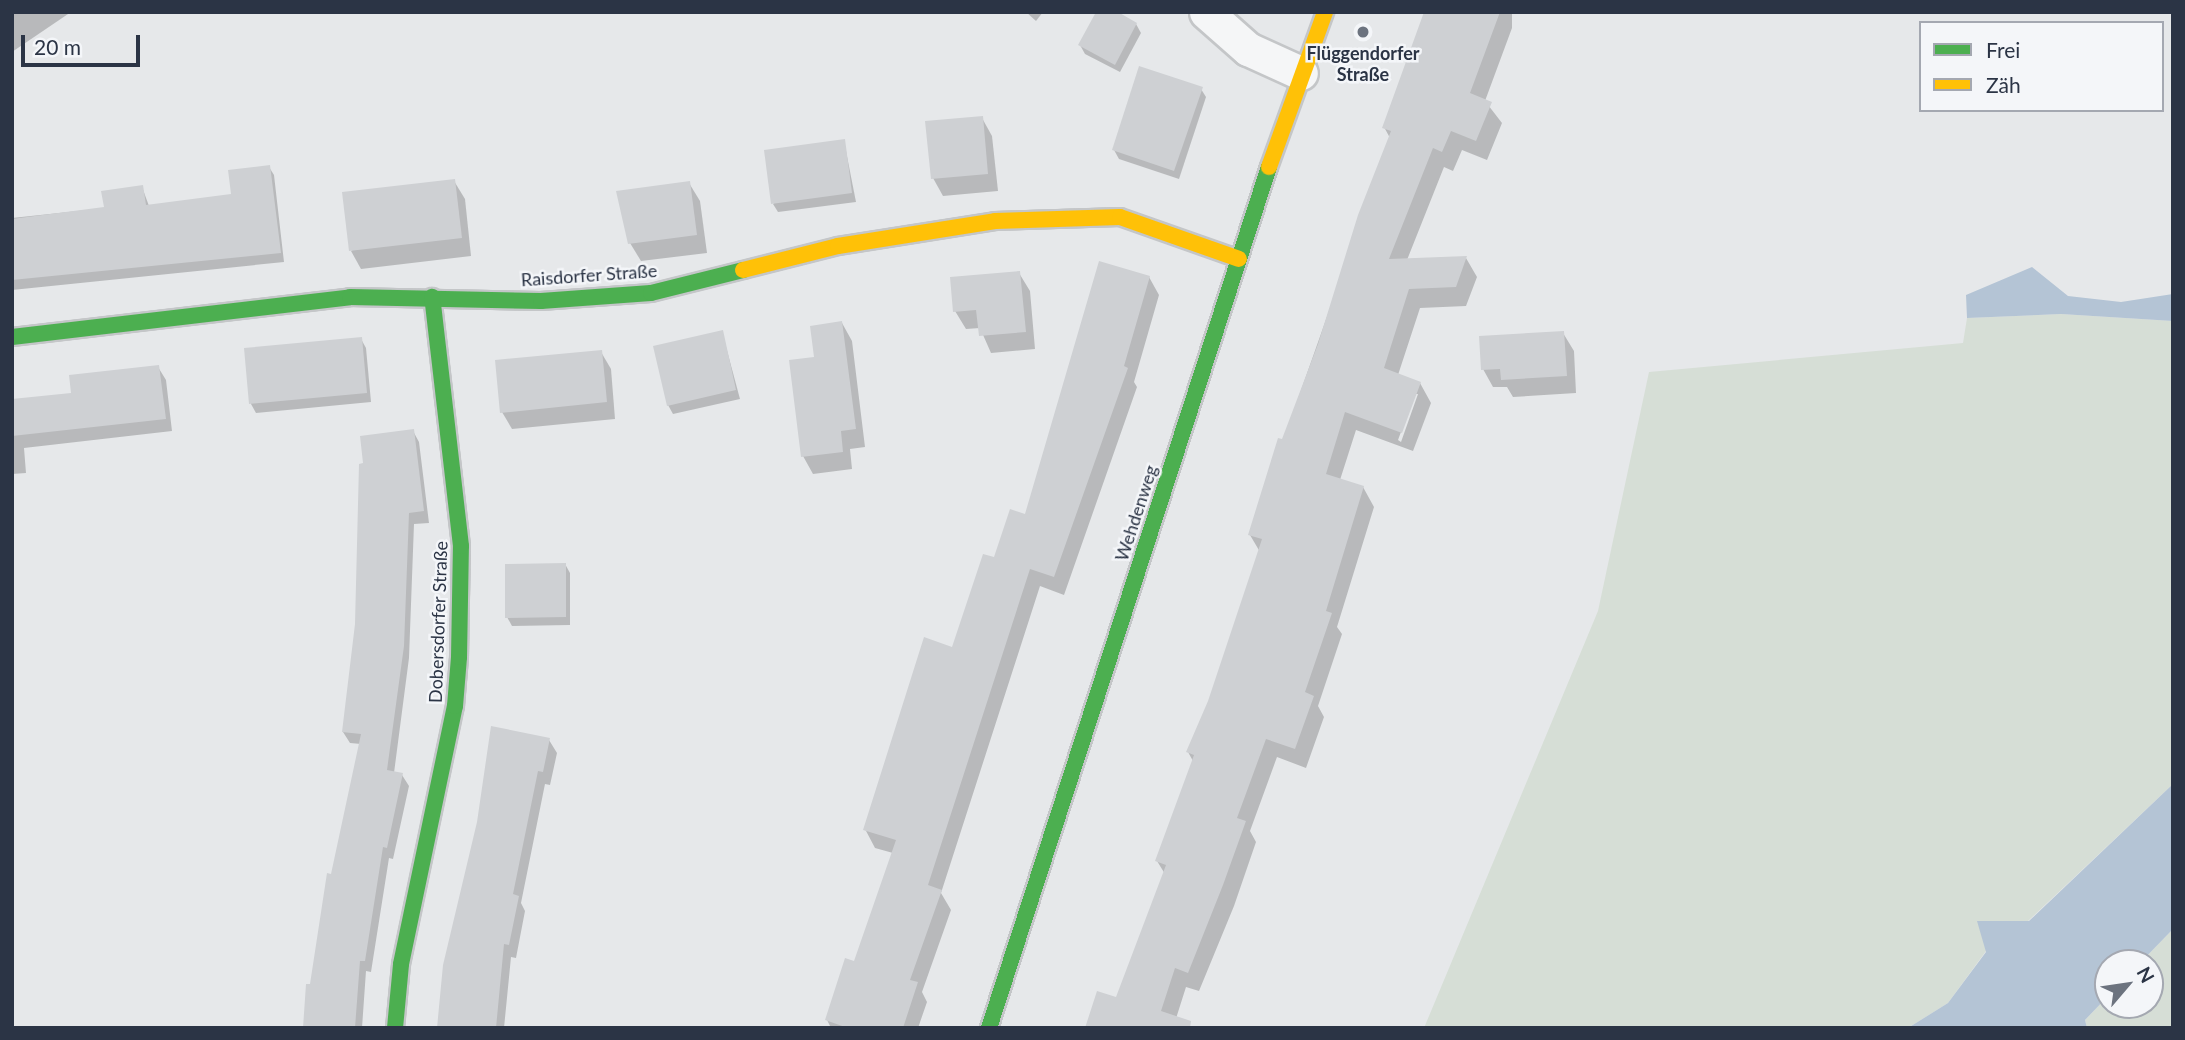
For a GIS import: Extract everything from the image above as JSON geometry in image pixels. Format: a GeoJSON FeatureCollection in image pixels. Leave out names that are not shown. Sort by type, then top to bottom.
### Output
{"type":"FeatureCollection","features":[{"type":"Feature","properties":{"kind":"street"},"geometry":{"type":"LineString","coordinates":[[1206,12],[1248,49],[1301,73]]}},
{"type":"Feature","properties":{"kind":"street","name":"Wehdenweg"},"geometry":{"type":"LineString","coordinates":[[989,1028],[1239,259],[1301,73],[1325,12]]}},
{"type":"Feature","properties":{"kind":"street","name":"Raisdorfer Straße"},"geometry":{"type":"LineString","coordinates":[[12,337],[350,298],[432,297],[541,301],[651,293],[838,246],[995,221],[1120,217],[1239,259]]}},
{"type":"Feature","properties":{"kind":"street","name":"Dobersdorfer Straße"},"geometry":{"type":"LineString","coordinates":[[395,1028],[401,964],[455,706],[459,657],[461,546],[432,297]]}},
{"type":"Feature","properties":{"kind":"shaded area"},"geometry":{"type":"Polygon","coordinates":[[[2061,314],[2173,321],[2173,784],[2028,921],[1986,951],[1948,1003],[1908,1028],[1424,1028],[1598,611],[1649,372],[1963,343],[1967,318],[2061,314]]]}},
{"type":"Feature","properties":{"kind":"shaded area"},"geometry":{"type":"Polygon","coordinates":[[[2173,929],[2173,1028],[2087,1028],[2085,1020],[2094,1011],[2094,1019],[2164,1019],[2164,949],[2154,949],[2173,929]]]}},
{"type":"Feature","properties":{"kind":"water"},"geometry":{"type":"Polygon","coordinates":[[[2032,267],[2068,296],[2121,302],[2173,294],[2173,321],[2061,314],[1967,318],[1966,295],[2032,267]]]}},
{"type":"Feature","properties":{"kind":"water"},"geometry":{"type":"Polygon","coordinates":[[[2173,784],[2173,929],[2154,949],[2094,949],[2094,1011],[2085,1020],[2087,1028],[1908,1028],[1948,1003],[1986,952],[1977,921],[2029,921],[2173,784]]]}},
{"type":"Feature","properties":{"kind":"building"},"geometry":{"type":"Polygon","coordinates":[[[1096,12],[1118,12],[1137,23],[1115,65],[1078,45],[1096,12]]]}},
{"type":"Feature","properties":{"kind":"building"},"geometry":{"type":"Polygon","coordinates":[[[1424,12],[1500,12],[1470,93],[1492,102],[1476,141],[1451,131],[1442,152],[1433,148],[1389,259],[1467,256],[1456,287],[1409,289],[1384,368],[1421,382],[1402,433],[1345,412],[1326,474],[1364,486],[1326,611],[1332,613],[1305,692],[1314,696],[1295,749],[1266,739],[1237,818],[1246,821],[1223,885],[1188,973],[1175,968],[1161,1011],[1191,1021],[1190,1028],[1085,1028],[1097,991],[1116,997],[1166,865],[1155,861],[1194,755],[1186,752],[1208,701],[1262,539],[1248,535],[1278,438],[1282,439],[1318,344],[1358,215],[1391,131],[1382,128],[1424,12]]]}},
{"type":"Feature","properties":{"kind":"building"},"geometry":{"type":"Polygon","coordinates":[[[1139,66],[1203,87],[1174,171],[1112,150],[1139,66]]]}},
{"type":"Feature","properties":{"kind":"building"},"geometry":{"type":"Polygon","coordinates":[[[983,116],[988,174],[931,179],[925,121],[983,116]]]}},
{"type":"Feature","properties":{"kind":"building"},"geometry":{"type":"Polygon","coordinates":[[[845,139],[852,193],[771,204],[764,150],[845,139]]]}},
{"type":"Feature","properties":{"kind":"building"},"geometry":{"type":"Polygon","coordinates":[[[270,165],[281,253],[12,280],[12,219],[104,207],[101,191],[143,185],[146,205],[231,194],[228,170],[270,165]]]}},
{"type":"Feature","properties":{"kind":"building"},"geometry":{"type":"Polygon","coordinates":[[[455,179],[462,238],[349,251],[342,192],[455,179]]]}},
{"type":"Feature","properties":{"kind":"building"},"geometry":{"type":"Polygon","coordinates":[[[690,181],[697,235],[628,244],[616,191],[690,181]]]}},
{"type":"Feature","properties":{"kind":"building"},"geometry":{"type":"Polygon","coordinates":[[[1099,261],[1150,276],[1124,366],[1128,368],[1054,577],[1030,569],[928,885],[942,890],[910,980],[918,982],[903,1028],[848,1028],[825,1020],[845,958],[854,961],[896,840],[863,830],[924,637],[952,647],[983,554],[994,557],[1010,509],[1025,514],[1099,261]]]}},
{"type":"Feature","properties":{"kind":"building"},"geometry":{"type":"Polygon","coordinates":[[[1020,271],[1026,332],[979,336],[976,310],[953,312],[950,277],[1020,271]]]}},
{"type":"Feature","properties":{"kind":"building"},"geometry":{"type":"Polygon","coordinates":[[[842,321],[856,429],[841,431],[843,452],[801,457],[789,360],[814,357],[810,326],[842,321]]]}},
{"type":"Feature","properties":{"kind":"building"},"geometry":{"type":"Polygon","coordinates":[[[723,330],[736,390],[667,406],[653,346],[723,330]]]}},
{"type":"Feature","properties":{"kind":"building"},"geometry":{"type":"Polygon","coordinates":[[[1564,331],[1567,376],[1501,380],[1500,369],[1481,370],[1479,336],[1564,331]]]}},
{"type":"Feature","properties":{"kind":"building"},"geometry":{"type":"Polygon","coordinates":[[[362,337],[367,393],[249,404],[244,348],[362,337]]]}},
{"type":"Feature","properties":{"kind":"building"},"geometry":{"type":"Polygon","coordinates":[[[602,350],[607,402],[500,413],[495,360],[602,350]]]}},
{"type":"Feature","properties":{"kind":"building"},"geometry":{"type":"Polygon","coordinates":[[[159,365],[166,419],[12,436],[12,399],[71,393],[69,375],[159,365]]]}},
{"type":"Feature","properties":{"kind":"building"},"geometry":{"type":"Polygon","coordinates":[[[414,429],[424,511],[409,513],[404,646],[387,770],[403,773],[387,848],[383,847],[365,961],[360,961],[355,1028],[303,1028],[306,984],[310,984],[327,873],[331,874],[361,734],[342,732],[355,624],[359,464],[363,463],[360,436],[414,429]]]}},
{"type":"Feature","properties":{"kind":"building"},"geometry":{"type":"Polygon","coordinates":[[[566,563],[566,617],[505,618],[505,564],[566,563]]]}},
{"type":"Feature","properties":{"kind":"building"},"geometry":{"type":"Polygon","coordinates":[[[491,726],[550,738],[543,772],[538,771],[513,894],[519,896],[509,945],[504,944],[496,1028],[437,1028],[443,965],[477,822],[491,726]]]}},
{"type":"Feature","properties":{"kind":"traffic: fast"},"geometry":{"type":"LineString","coordinates":[[989,1028],[1269,167]]}},
{"type":"Feature","properties":{"kind":"traffic: fast"},"geometry":{"type":"LineString","coordinates":[[12,337],[350,297],[541,301],[651,293],[743,270]]}},
{"type":"Feature","properties":{"kind":"traffic: fast"},"geometry":{"type":"LineString","coordinates":[[395,1028],[401,964],[455,706],[459,657],[461,546],[432,297]]}},
{"type":"Feature","properties":{"kind":"traffic: slow"},"geometry":{"type":"LineString","coordinates":[[1269,167],[1325,12]]}},
{"type":"Feature","properties":{"kind":"traffic: slow"},"geometry":{"type":"LineString","coordinates":[[743,270],[838,246],[995,221],[1120,217],[1239,259]]}},
{"type":"Feature","properties":{"kind":"place","name":"Flüggendorfer Straße"},"geometry":{"type":"Point","coordinates":[1363,32]}}]}
